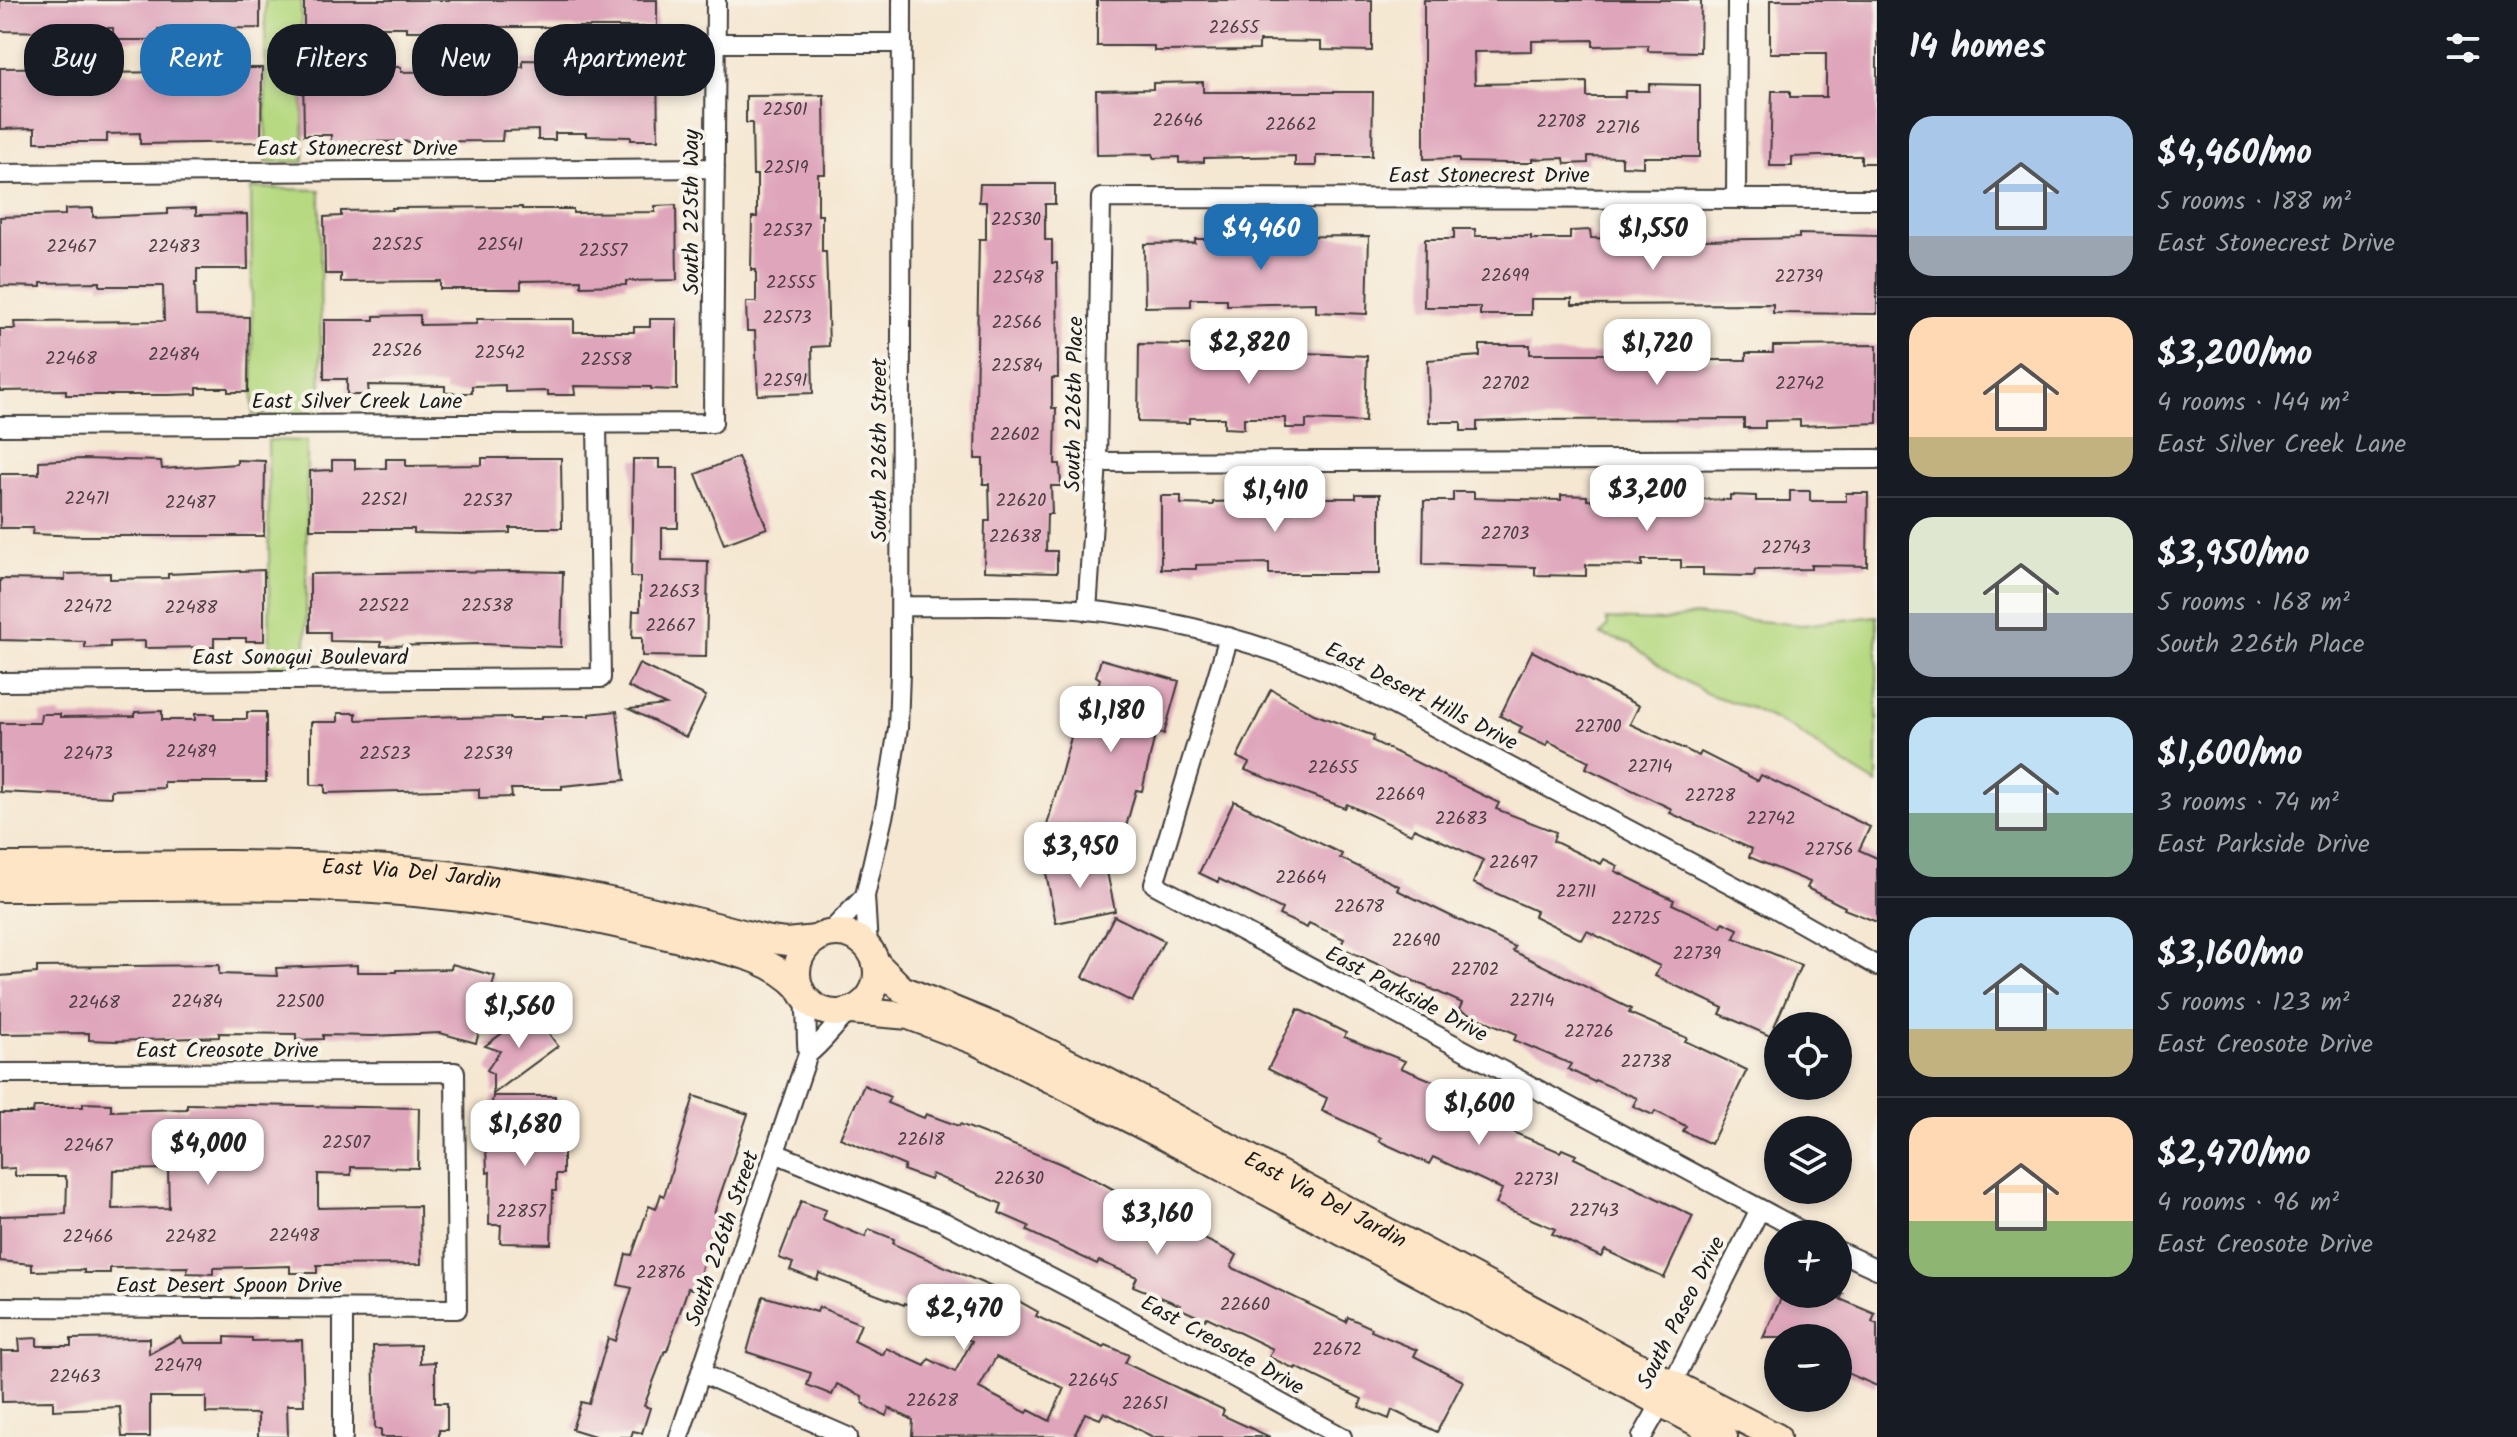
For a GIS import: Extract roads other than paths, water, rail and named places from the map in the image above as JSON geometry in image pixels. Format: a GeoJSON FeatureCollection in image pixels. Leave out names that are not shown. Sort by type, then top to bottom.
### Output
{"type":"FeatureCollection","features":[{"type":"Feature","properties":{"kind":"street","name":"South 225th Way"},"geometry":{"type":"LineString","coordinates":[[715,43],[716,0]]}},
{"type":"Feature","properties":{"kind":"street","name":"South 226th Street"},"geometry":{"type":"LineString","coordinates":[[872,955],[865,896],[886,804],[898,728],[902,606],[902,0]]}},
{"type":"Feature","properties":{"kind":"street"},"geometry":{"type":"LineString","coordinates":[[1736,198],[1737,0]]}},
{"type":"Feature","properties":{"kind":"street"},"geometry":{"type":"LineString","coordinates":[[715,43],[902,43]]}},
{"type":"Feature","properties":{"kind":"street","name":"South 225th Way"},"geometry":{"type":"LineString","coordinates":[[713,423],[715,96]]}},
{"type":"Feature","properties":{"kind":"street","name":"East Stonecrest Drive"},"geometry":{"type":"LineString","coordinates":[[0,174],[715,168]]}},
{"type":"Feature","properties":{"kind":"street","name":"East Stonecrest Drive"},"geometry":{"type":"LineString","coordinates":[[1101,198],[1877,199]]}},
{"type":"Feature","properties":{"kind":"street","name":"South 226th Place"},"geometry":{"type":"LineString","coordinates":[[1087,611],[1097,462],[1101,198]]}},
{"type":"Feature","properties":{"kind":"street","name":"East Silver Creek Lane"},"geometry":{"type":"LineString","coordinates":[[0,426],[713,423]]}},
{"type":"Feature","properties":{"kind":"street","name":"East Sonoqui Boulevard"},"geometry":{"type":"LineString","coordinates":[[0,682],[601,678],[597,424]]}},
{"type":"Feature","properties":{"kind":"street"},"geometry":{"type":"LineString","coordinates":[[1097,462],[1877,459]]}},
{"type":"Feature","properties":{"kind":"street","name":"East Desert Hills Drive"},"geometry":{"type":"LineString","coordinates":[[902,606],[1048,607],[1087,611],[1148,619],[1278,650],[1337,675],[1757,898],[1877,966]]}},
{"type":"Feature","properties":{"kind":"street","name":"East Parkside Drive"},"geometry":{"type":"LineString","coordinates":[[1229,637],[1154,884],[1781,1220]]}},
{"type":"Feature","properties":{"kind":"street","name":"East Via Del Jardin"},"geometry":{"type":"LineString","coordinates":[[0,866],[287,865],[389,869],[575,893],[775,940],[821,937]]}},
{"type":"Feature","properties":{"kind":"street","name":"East Via Del Jardin"},"geometry":{"type":"LineString","coordinates":[[0,888],[309,887],[457,899],[585,918],[731,952],[775,967],[801,991]]}},
{"type":"Feature","properties":{"kind":"street"},"geometry":{"type":"LineString","coordinates":[[821,937],[849,935],[872,955],[878,975],[870,997],[851,1011],[823,1011],[808,1001],[801,991],[797,967],[801,956],[821,937],[865,896]]}},
{"type":"Feature","properties":{"kind":"street","name":"East Via Del Jardin"},"geometry":{"type":"LineString","coordinates":[[872,955],[902,989],[1005,1031],[1108,1082],[1666,1394],[1724,1437]]}},
{"type":"Feature","properties":{"kind":"street","name":"South 226th Street"},"geometry":{"type":"LineString","coordinates":[[679,1437],[808,1054],[807,1009],[801,991]]}},
{"type":"Feature","properties":{"kind":"street","name":"South 226th Street"},"geometry":{"type":"LineString","coordinates":[[808,1054],[851,1011]]}},
{"type":"Feature","properties":{"kind":"street","name":"East Via Del Jardin"},"geometry":{"type":"LineString","coordinates":[[851,1011],[909,1016],[975,1041],[1666,1394],[1777,1437]]}},
{"type":"Feature","properties":{"kind":"street","name":"East Creosote Drive"},"geometry":{"type":"LineString","coordinates":[[0,1073],[455,1072],[457,1309]]}},
{"type":"Feature","properties":{"kind":"street","name":"East Creosote Drive"},"geometry":{"type":"LineString","coordinates":[[775,1153],[944,1222],[1342,1437]]}},
{"type":"Feature","properties":{"kind":"street","name":"South Paseo Drive"},"geometry":{"type":"LineString","coordinates":[[1642,1437],[1760,1209]]}},
{"type":"Feature","properties":{"kind":"street"},"geometry":{"type":"LineString","coordinates":[[1852,1257],[1877,1269]]}},
{"type":"Feature","properties":{"kind":"street","name":"East Desert Spoon Drive"},"geometry":{"type":"LineString","coordinates":[[0,1307],[457,1309]]}},
{"type":"Feature","properties":{"kind":"street"},"geometry":{"type":"LineString","coordinates":[[343,1309],[343,1437]]}},
{"type":"Feature","properties":{"kind":"street"},"geometry":{"type":"LineString","coordinates":[[701,1373],[848,1437]]}}]}
